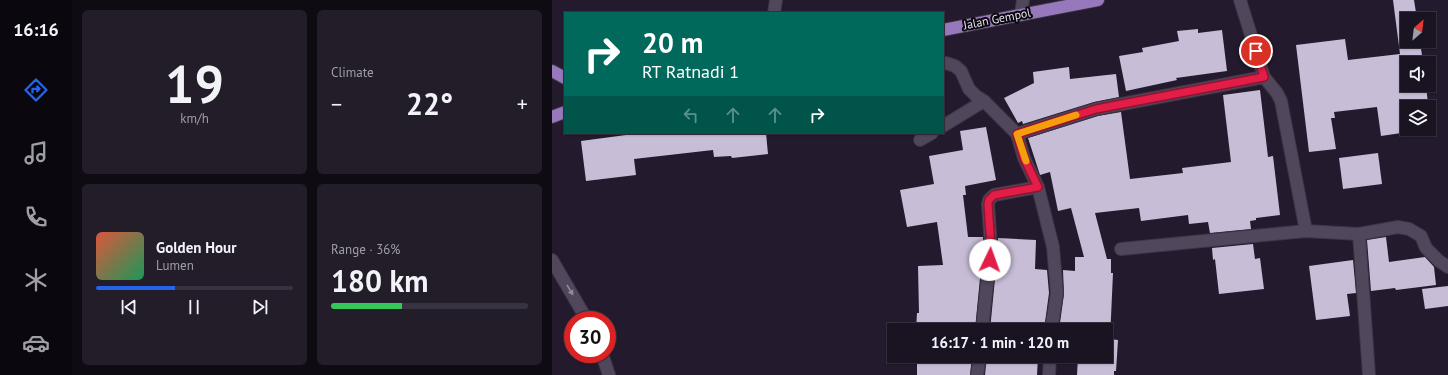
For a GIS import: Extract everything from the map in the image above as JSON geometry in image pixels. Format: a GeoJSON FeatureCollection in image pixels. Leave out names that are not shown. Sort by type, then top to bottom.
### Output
{"type":"FeatureCollection","features":[{"type":"Feature","properties":{"kind":"main road","name":"Jalan Gempol"},"geometry":{"type":"LineString","coordinates":[[944,30],[1098,0]]}},
{"type":"Feature","properties":{"kind":"main road"},"geometry":{"type":"LineString","coordinates":[[552,71],[564,77]]}},
{"type":"Feature","properties":{"kind":"main road"},"geometry":{"type":"LineString","coordinates":[[552,117],[564,112]]}},
{"type":"Feature","properties":{"kind":"street"},"geometry":{"type":"LineString","coordinates":[[774,12],[776,0]]}},
{"type":"Feature","properties":{"kind":"street"},"geometry":{"type":"LineString","coordinates":[[1021,14],[1023,0]]}},
{"type":"Feature","properties":{"kind":"street"},"geometry":{"type":"LineString","coordinates":[[1240,0],[1264,77],[1277,93],[1281,101],[1306,231]]}},
{"type":"Feature","properties":{"kind":"street"},"geometry":{"type":"LineString","coordinates":[[944,63],[955,66],[961,71],[969,89],[984,101],[1017,134],[1024,158],[1038,187],[1053,247],[1057,293],[1052,323]]}},
{"type":"Feature","properties":{"kind":"street"},"geometry":{"type":"LineString","coordinates":[[1017,134],[1096,109],[1264,77]]}},
{"type":"Feature","properties":{"kind":"street"},"geometry":{"type":"LineString","coordinates":[[944,125],[984,101]]}},
{"type":"Feature","properties":{"kind":"street"},"geometry":{"type":"LineString","coordinates":[[920,140],[930,134]]}},
{"type":"Feature","properties":{"kind":"street"},"geometry":{"type":"LineString","coordinates":[[983,323],[991,247],[989,200],[994,195],[1038,187]]}},
{"type":"Feature","properties":{"kind":"street"},"geometry":{"type":"LineString","coordinates":[[1121,248],[1306,231],[1359,234],[1398,228],[1409,229],[1421,236],[1426,248],[1439,261],[1448,267]]}},
{"type":"Feature","properties":{"kind":"street"},"geometry":{"type":"LineString","coordinates":[[1359,234],[1369,375]]}},
{"type":"Feature","properties":{"kind":"street"},"geometry":{"type":"LineString","coordinates":[[552,260],[582,311]]}},
{"type":"Feature","properties":{"kind":"street"},"geometry":{"type":"LineString","coordinates":[[605,363],[610,375]]}},
{"type":"Feature","properties":{"kind":"street"},"geometry":{"type":"LineString","coordinates":[[977,375],[979,363]]}},
{"type":"Feature","properties":{"kind":"street"},"geometry":{"type":"LineString","coordinates":[[1049,375],[1050,363]]}},
{"type":"Feature","properties":{"kind":"building"},"geometry":{"type":"Polygon","coordinates":[[[1393,0],[1414,0],[1416,12],[1400,12],[1400,48],[1421,48],[1422,56],[1400,56],[1400,92],[1427,92],[1428,100],[1400,100],[1400,133],[1381,136],[1377,107],[1334,112],[1335,118],[1331,118],[1336,149],[1309,152],[1296,45],[1345,39],[1348,60],[1400,54],[1393,0]]]}},
{"type":"Feature","properties":{"kind":"building"},"geometry":{"type":"Polygon","coordinates":[[[1198,29],[1198,33],[1222,30],[1227,71],[1176,78],[1177,80],[1126,91],[1119,56],[1143,52],[1142,48],[1179,41],[1177,31],[1198,29]]]}},
{"type":"Feature","properties":{"kind":"building"},"geometry":{"type":"Polygon","coordinates":[[[1069,67],[1070,79],[1116,74],[1119,97],[1094,102],[1023,124],[1022,121],[1018,123],[1004,98],[1034,83],[1033,72],[1069,67]]]}},
{"type":"Feature","properties":{"kind":"building"},"geometry":{"type":"Polygon","coordinates":[[[1260,90],[1268,157],[1273,156],[1280,215],[1256,218],[1256,220],[1250,221],[1251,229],[1210,233],[1208,222],[1189,224],[1188,215],[1141,221],[1139,208],[1095,213],[1107,259],[1111,259],[1111,273],[1113,273],[1111,323],[1060,323],[1064,294],[1063,270],[1075,271],[1075,257],[1084,257],[1071,208],[1058,211],[1050,172],[1040,175],[1028,138],[1098,116],[1121,112],[1130,179],[1183,173],[1182,168],[1231,162],[1223,95],[1260,90]]]}},
{"type":"Feature","properties":{"kind":"building"},"geometry":{"type":"Polygon","coordinates":[[[986,127],[996,180],[965,186],[966,195],[963,195],[968,237],[983,237],[976,323],[916,323],[917,313],[919,313],[918,266],[943,265],[937,222],[907,227],[900,190],[934,184],[929,156],[963,150],[960,131],[986,127]]]}},
{"type":"Feature","properties":{"kind":"building"},"geometry":{"type":"Polygon","coordinates":[[[634,134],[766,134],[768,154],[732,158],[731,156],[714,157],[713,150],[634,159],[636,175],[586,181],[581,141],[634,134]]]}},
{"type":"Feature","properties":{"kind":"building"},"geometry":{"type":"Polygon","coordinates":[[[1378,153],[1382,184],[1343,189],[1339,158],[1378,153]]]}},
{"type":"Feature","properties":{"kind":"building"},"geometry":{"type":"Polygon","coordinates":[[[1386,237],[1389,262],[1425,257],[1434,267],[1436,285],[1396,290],[1395,288],[1371,291],[1367,240],[1386,237]]]}},
{"type":"Feature","properties":{"kind":"building"},"geometry":{"type":"Polygon","coordinates":[[[998,238],[1036,240],[1035,269],[1047,270],[1049,293],[1045,323],[991,323],[998,238]]]}},
{"type":"Feature","properties":{"kind":"building"},"geometry":{"type":"Polygon","coordinates":[[[1253,244],[1255,259],[1260,258],[1264,289],[1219,294],[1215,259],[1213,260],[1212,248],[1253,244]]]}},
{"type":"Feature","properties":{"kind":"building"},"geometry":{"type":"Polygon","coordinates":[[[1353,260],[1356,293],[1347,294],[1350,316],[1316,320],[1309,266],[1353,260]]]}},
{"type":"Feature","properties":{"kind":"building"},"geometry":{"type":"Polygon","coordinates":[[[1448,286],[1448,306],[1425,309],[1422,289],[1448,286]]]}},
{"type":"Feature","properties":{"kind":"building"},"geometry":{"type":"Polygon","coordinates":[[[1113,339],[1118,340],[1116,371],[1114,371],[1114,375],[1077,375],[1078,363],[1113,363],[1113,339]]]}},
{"type":"Feature","properties":{"kind":"building"},"geometry":{"type":"Polygon","coordinates":[[[917,363],[971,363],[970,375],[917,375],[917,363]]]}},
{"type":"Feature","properties":{"kind":"building"},"geometry":{"type":"Polygon","coordinates":[[[986,363],[1038,363],[1037,375],[985,375],[986,363]]]}},
{"type":"Feature","properties":{"kind":"slow traffic"},"geometry":{"type":"LineString","coordinates":[[1026,161],[1017,134],[1076,115]]}},
{"type":"Feature","properties":{"kind":"route"},"geometry":{"type":"LineString","coordinates":[[990,260],[991,247],[989,200],[994,195],[1038,187],[1024,158],[1017,134],[1096,109],[1264,77],[1256,51]]}}]}
